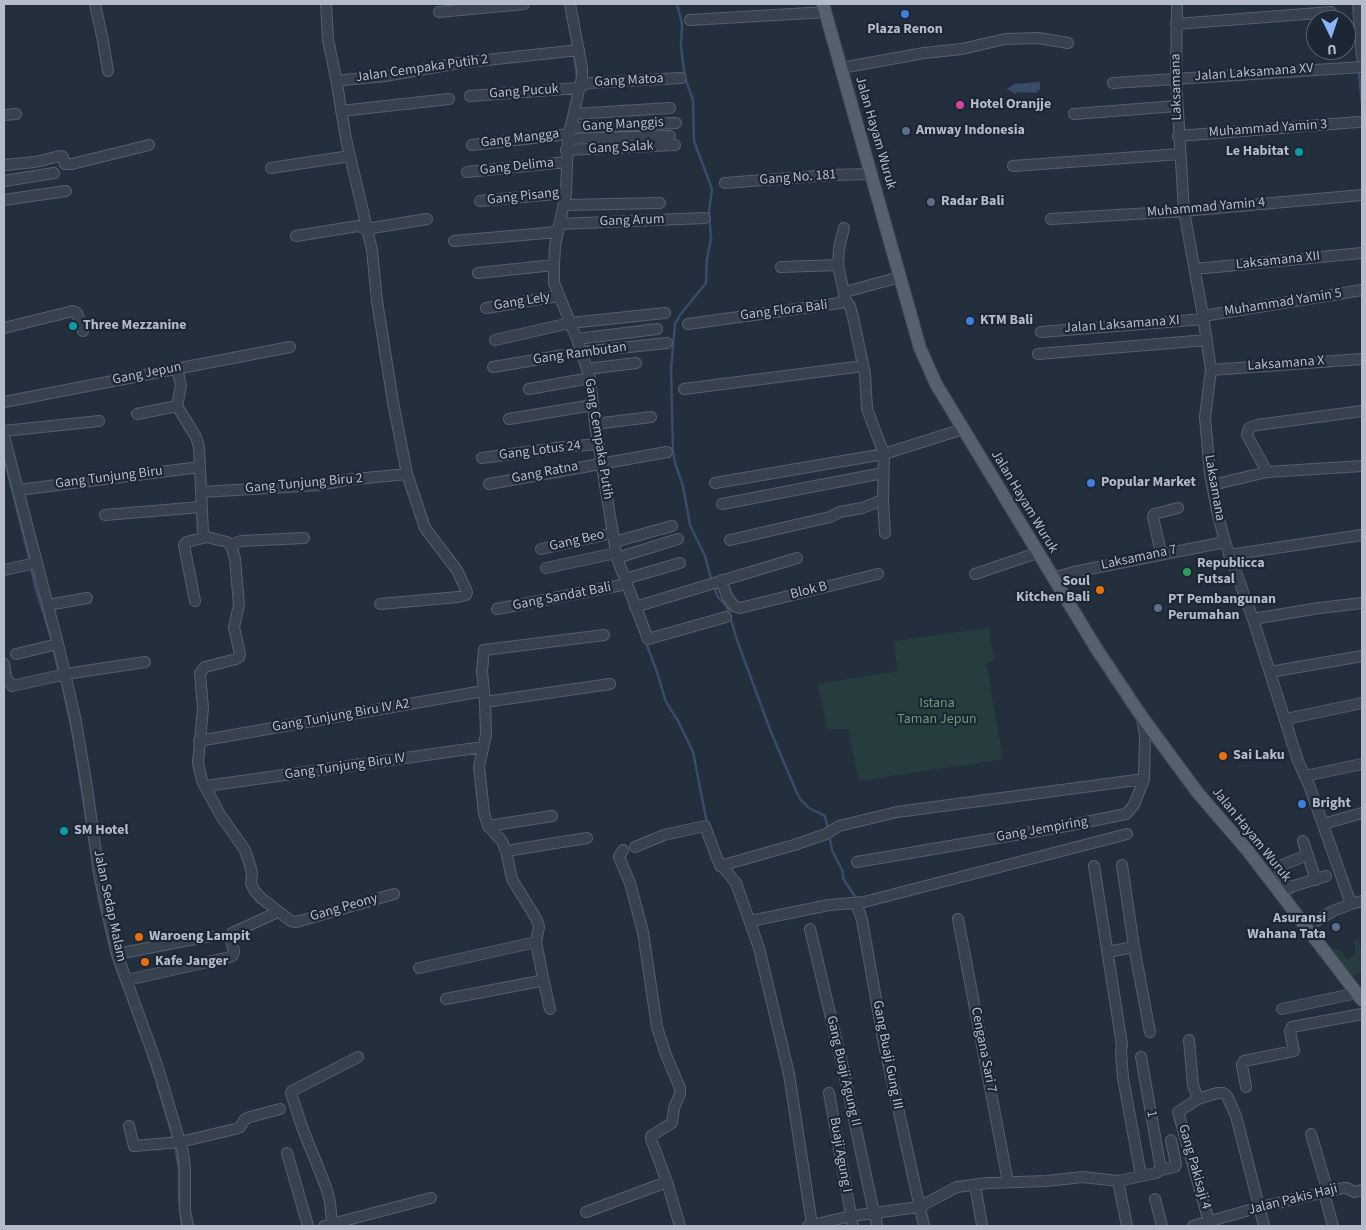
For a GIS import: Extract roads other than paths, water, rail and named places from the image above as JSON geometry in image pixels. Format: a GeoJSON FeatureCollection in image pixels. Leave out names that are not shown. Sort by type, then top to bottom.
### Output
{"type":"FeatureCollection","features":[{"type":"Feature","properties":{"kind":"main road","name":"Jalan Hayam Wuruk"},"geometry":{"type":"LineString","coordinates":[[825,8],[871,174],[902,270],[925,360],[936,384],[1037,553],[1096,648],[1142,717],[1198,793],[1284,890],[1306,927],[1360,996]]}},
{"type":"Feature","properties":{"kind":"street"},"geometry":{"type":"LineString","coordinates":[[95,4],[108,71]]}},
{"type":"Feature","properties":{"kind":"street"},"geometry":{"type":"LineString","coordinates":[[326,4],[328,40],[338,83]]}},
{"type":"Feature","properties":{"kind":"street"},"geometry":{"type":"LineString","coordinates":[[438,12],[524,4]]}},
{"type":"Feature","properties":{"kind":"street","name":"Gang Cempaka Putih"},"geometry":{"type":"LineString","coordinates":[[570,4],[582,68],[566,150],[565,205],[558,228],[554,283],[589,373],[595,424],[615,547],[648,639],[726,617]]}},
{"type":"Feature","properties":{"kind":"street","name":"Laksamana"},"geometry":{"type":"LineString","coordinates":[[1177,4],[1176,78],[1178,136],[1184,211],[1211,370],[1205,417],[1212,485],[1229,555],[1253,619],[1298,761],[1306,776],[1351,904]]}},
{"type":"Feature","properties":{"kind":"street"},"geometry":{"type":"LineString","coordinates":[[1358,4],[1362,58]]}},
{"type":"Feature","properties":{"kind":"street"},"geometry":{"type":"LineString","coordinates":[[690,20],[825,8]]}},
{"type":"Feature","properties":{"kind":"street"},"geometry":{"type":"LineString","coordinates":[[1176,24],[1306,14]]}},
{"type":"Feature","properties":{"kind":"street"},"geometry":{"type":"LineString","coordinates":[[841,68],[924,53],[962,49],[1004,40],[1038,38],[1068,43]]}},
{"type":"Feature","properties":{"kind":"street","name":"Jalan Cempaka Putih 2"},"geometry":{"type":"LineString","coordinates":[[380,604],[458,597],[466,595],[467,592],[457,570],[425,528],[407,474],[393,402],[372,250],[336,85],[344,80],[386,76],[459,63],[579,50]]}},
{"type":"Feature","properties":{"kind":"street","name":"Jalan Laksamana XV"},"geometry":{"type":"LineString","coordinates":[[1113,83],[1362,66]]}},
{"type":"Feature","properties":{"kind":"street","name":"Gang Matoa"},"geometry":{"type":"LineString","coordinates":[[579,88],[587,83],[681,78]]}},
{"type":"Feature","properties":{"kind":"street","name":"Gang Pucuk"},"geometry":{"type":"LineString","coordinates":[[470,96],[579,88]]}},
{"type":"Feature","properties":{"kind":"street"},"geometry":{"type":"LineString","coordinates":[[341,111],[449,99]]}},
{"type":"Feature","properties":{"kind":"street"},"geometry":{"type":"LineString","coordinates":[[1074,114],[1177,106]]}},
{"type":"Feature","properties":{"kind":"street"},"geometry":{"type":"LineString","coordinates":[[574,114],[670,108]]}},
{"type":"Feature","properties":{"kind":"street"},"geometry":{"type":"LineString","coordinates":[[4,115],[16,114]]}},
{"type":"Feature","properties":{"kind":"street","name":"Muhammad Yamin 3"},"geometry":{"type":"LineString","coordinates":[[1178,136],[1358,122]]}},
{"type":"Feature","properties":{"kind":"street","name":"Gang Manggis"},"geometry":{"type":"LineString","coordinates":[[569,133],[676,123]]}},
{"type":"Feature","properties":{"kind":"street"},"geometry":{"type":"LineString","coordinates":[[569,133],[670,136]]}},
{"type":"Feature","properties":{"kind":"street","name":"Gang Mangga"},"geometry":{"type":"LineString","coordinates":[[472,145],[569,133]]}},
{"type":"Feature","properties":{"kind":"street"},"geometry":{"type":"LineString","coordinates":[[4,165],[35,162],[60,156],[63,157],[65,164],[72,164],[149,145]]}},
{"type":"Feature","properties":{"kind":"street","name":"Gang Salak"},"geometry":{"type":"LineString","coordinates":[[566,150],[675,145]]}},
{"type":"Feature","properties":{"kind":"street"},"geometry":{"type":"LineString","coordinates":[[1013,166],[1180,154]]}},
{"type":"Feature","properties":{"kind":"street"},"geometry":{"type":"LineString","coordinates":[[270,168],[350,156]]}},
{"type":"Feature","properties":{"kind":"street","name":"Gang Delima"},"geometry":{"type":"LineString","coordinates":[[467,172],[566,162]]}},
{"type":"Feature","properties":{"kind":"street"},"geometry":{"type":"LineString","coordinates":[[4,181],[54,173]]}},
{"type":"Feature","properties":{"kind":"street","name":"Gang No. 181"},"geometry":{"type":"LineString","coordinates":[[726,183],[830,175],[871,174]]}},
{"type":"Feature","properties":{"kind":"street"},"geometry":{"type":"LineString","coordinates":[[4,200],[66,191]]}},
{"type":"Feature","properties":{"kind":"street","name":"Gang Pisang"},"geometry":{"type":"LineString","coordinates":[[480,201],[566,193]]}},
{"type":"Feature","properties":{"kind":"street","name":"Muhammad Yamin 4"},"geometry":{"type":"LineString","coordinates":[[1050,219],[1184,211],[1362,195]]}},
{"type":"Feature","properties":{"kind":"street"},"geometry":{"type":"LineString","coordinates":[[565,205],[660,203]]}},
{"type":"Feature","properties":{"kind":"street","name":"Gang Arum"},"geometry":{"type":"LineString","coordinates":[[454,241],[558,228],[705,218]]}},
{"type":"Feature","properties":{"kind":"street"},"geometry":{"type":"LineString","coordinates":[[296,236],[358,226],[366,229],[427,219]]}},
{"type":"Feature","properties":{"kind":"street"},"geometry":{"type":"LineString","coordinates":[[844,228],[839,248],[838,265],[844,296],[851,312],[865,374],[867,409],[884,454],[883,500],[885,533]]}},
{"type":"Feature","properties":{"kind":"street","name":"Laksamana XII"},"geometry":{"type":"LineString","coordinates":[[1195,269],[1362,253]]}},
{"type":"Feature","properties":{"kind":"street"},"geometry":{"type":"LineString","coordinates":[[478,273],[554,265]]}},
{"type":"Feature","properties":{"kind":"street"},"geometry":{"type":"LineString","coordinates":[[781,267],[838,265]]}},
{"type":"Feature","properties":{"kind":"street","name":"Gang Flora Bali"},"geometry":{"type":"LineString","coordinates":[[688,324],[837,304],[844,296],[902,270]]}},
{"type":"Feature","properties":{"kind":"street","name":"Muhammad Yamin 5"},"geometry":{"type":"LineString","coordinates":[[1203,318],[1362,290]]}},
{"type":"Feature","properties":{"kind":"street","name":"Gang Lely"},"geometry":{"type":"LineString","coordinates":[[486,308],[559,296]]}},
{"type":"Feature","properties":{"kind":"street"},"geometry":{"type":"LineString","coordinates":[[4,328],[73,311],[77,313],[83,331]]}},
{"type":"Feature","properties":{"kind":"street"},"geometry":{"type":"LineString","coordinates":[[495,340],[570,323],[665,314]]}},
{"type":"Feature","properties":{"kind":"street","name":"Jalan Laksamana XI"},"geometry":{"type":"LineString","coordinates":[[1041,332],[1203,318]]}},
{"type":"Feature","properties":{"kind":"street"},"geometry":{"type":"LineString","coordinates":[[577,339],[657,329]]}},
{"type":"Feature","properties":{"kind":"street"},"geometry":{"type":"LineString","coordinates":[[1038,354],[1207,340]]}},
{"type":"Feature","properties":{"kind":"street","name":"Gang Rambutan"},"geometry":{"type":"LineString","coordinates":[[493,367],[582,352],[667,343]]}},
{"type":"Feature","properties":{"kind":"street","name":"Gang Jepun"},"geometry":{"type":"LineString","coordinates":[[4,402],[290,347]]}},
{"type":"Feature","properties":{"kind":"street","name":"Laksamana X"},"geometry":{"type":"LineString","coordinates":[[1211,370],[1362,359]]}},
{"type":"Feature","properties":{"kind":"street"},"geometry":{"type":"LineString","coordinates":[[529,389],[589,373],[636,364]]}},
{"type":"Feature","properties":{"kind":"street"},"geometry":{"type":"LineString","coordinates":[[684,389],[863,366]]}},
{"type":"Feature","properties":{"kind":"street"},"geometry":{"type":"LineString","coordinates":[[177,368],[181,386],[177,406],[196,437],[199,447],[204,533],[207,537]]}},
{"type":"Feature","properties":{"kind":"street"},"geometry":{"type":"LineString","coordinates":[[509,419],[593,405]]}},
{"type":"Feature","properties":{"kind":"street"},"geometry":{"type":"LineString","coordinates":[[137,414],[177,406]]}},
{"type":"Feature","properties":{"kind":"street"},"geometry":{"type":"LineString","coordinates":[[1267,472],[1246,432],[1249,428],[1257,425],[1362,411]]}},
{"type":"Feature","properties":{"kind":"street"},"geometry":{"type":"LineString","coordinates":[[595,424],[651,417]]}},
{"type":"Feature","properties":{"kind":"street"},"geometry":{"type":"LineString","coordinates":[[4,431],[99,421]]}},
{"type":"Feature","properties":{"kind":"street"},"geometry":{"type":"LineString","coordinates":[[715,483],[884,454],[963,429]]}},
{"type":"Feature","properties":{"kind":"street","name":"Jalan Sedap Malam"},"geometry":{"type":"LineString","coordinates":[[4,436],[18,490],[32,564],[48,605],[54,645],[81,747],[99,873],[117,954],[157,1065],[175,1143],[185,1168],[185,1198],[188,1226]]}},
{"type":"Feature","properties":{"kind":"street","name":"Gang Lotus 24"},"geometry":{"type":"LineString","coordinates":[[482,458],[599,444]]}},
{"type":"Feature","properties":{"kind":"street","name":"Gang Ratna"},"geometry":{"type":"LineString","coordinates":[[489,484],[667,452]]}},
{"type":"Feature","properties":{"kind":"street"},"geometry":{"type":"LineString","coordinates":[[1212,485],[1267,472],[1362,466]]}},
{"type":"Feature","properties":{"kind":"street","name":"Gang Tunjung Biru"},"geometry":{"type":"LineString","coordinates":[[18,490],[200,467]]}},
{"type":"Feature","properties":{"kind":"street"},"geometry":{"type":"LineString","coordinates":[[722,504],[883,473]]}},
{"type":"Feature","properties":{"kind":"street","name":"Gang Tunjung Biru 2"},"geometry":{"type":"LineString","coordinates":[[202,492],[320,485],[345,480],[407,474]]}},
{"type":"Feature","properties":{"kind":"street"},"geometry":{"type":"LineString","coordinates":[[730,540],[830,517],[840,512],[862,508],[883,500]]}},
{"type":"Feature","properties":{"kind":"street"},"geometry":{"type":"LineString","coordinates":[[105,515],[202,507]]}},
{"type":"Feature","properties":{"kind":"street"},"geometry":{"type":"LineString","coordinates":[[1161,553],[1153,517],[1154,514],[1178,508]]}},
{"type":"Feature","properties":{"kind":"street"},"geometry":{"type":"LineString","coordinates":[[546,568],[615,547],[672,526]]}},
{"type":"Feature","properties":{"kind":"street"},"geometry":{"type":"LineString","coordinates":[[1229,555],[1362,535]]}},
{"type":"Feature","properties":{"kind":"street"},"geometry":{"type":"LineString","coordinates":[[127,980],[230,957],[234,951],[230,938],[232,933],[278,912],[254,890],[251,883],[250,862],[221,816],[199,774],[199,741],[203,708],[200,673],[205,667],[236,659],[240,654],[234,627],[239,605],[235,559],[231,545],[227,542],[207,537],[187,542],[184,545],[195,601]]}},
{"type":"Feature","properties":{"kind":"street"},"geometry":{"type":"LineString","coordinates":[[231,545],[241,541],[304,538]]}},
{"type":"Feature","properties":{"kind":"street"},"geometry":{"type":"LineString","coordinates":[[615,547],[678,539]]}},
{"type":"Feature","properties":{"kind":"street","name":"Laksamana 7"},"geometry":{"type":"LineString","coordinates":[[1053,578],[1161,553],[1225,542]]}},
{"type":"Feature","properties":{"kind":"street","name":"Gang Beo"},"geometry":{"type":"LineString","coordinates":[[541,549],[615,547]]}},
{"type":"Feature","properties":{"kind":"street"},"geometry":{"type":"LineString","coordinates":[[975,574],[1037,553]]}},
{"type":"Feature","properties":{"kind":"street"},"geometry":{"type":"LineString","coordinates":[[635,607],[797,558]]}},
{"type":"Feature","properties":{"kind":"street","name":"Gang Sandat Bali"},"geometry":{"type":"LineString","coordinates":[[497,609],[626,581],[680,563]]}},
{"type":"Feature","properties":{"kind":"street"},"geometry":{"type":"LineString","coordinates":[[4,570],[32,564]]}},
{"type":"Feature","properties":{"kind":"street","name":"Blok B"},"geometry":{"type":"LineString","coordinates":[[715,582],[734,606],[740,608],[878,574]]}},
{"type":"Feature","properties":{"kind":"street"},"geometry":{"type":"LineString","coordinates":[[48,605],[88,598]]}},
{"type":"Feature","properties":{"kind":"street"},"geometry":{"type":"LineString","coordinates":[[1253,619],[1362,603]]}},
{"type":"Feature","properties":{"kind":"street"},"geometry":{"type":"LineString","coordinates":[[550,1009],[536,942],[539,934],[537,920],[512,880],[502,841],[488,826],[484,813],[479,776],[480,758],[486,736],[482,671],[484,650],[604,635]]}},
{"type":"Feature","properties":{"kind":"street"},"geometry":{"type":"LineString","coordinates":[[16,654],[54,645]]}},
{"type":"Feature","properties":{"kind":"street"},"geometry":{"type":"LineString","coordinates":[[1270,672],[1362,656]]}},
{"type":"Feature","properties":{"kind":"street"},"geometry":{"type":"LineString","coordinates":[[4,664],[5,678],[12,686],[61,675],[146,662]]}},
{"type":"Feature","properties":{"kind":"street"},"geometry":{"type":"LineString","coordinates":[[485,702],[610,684]]}},
{"type":"Feature","properties":{"kind":"street","name":"Gang Tunjung Biru IV A2"},"geometry":{"type":"LineString","coordinates":[[199,741],[483,691]]}},
{"type":"Feature","properties":{"kind":"street"},"geometry":{"type":"LineString","coordinates":[[1286,719],[1362,703]]}},
{"type":"Feature","properties":{"kind":"street","name":"Gang Jempiring"},"geometry":{"type":"LineString","coordinates":[[857,862],[1126,814],[1134,805],[1144,779],[1145,756],[1142,717]]}},
{"type":"Feature","properties":{"kind":"street","name":"Gang Tunjung Biru IV"},"geometry":{"type":"LineString","coordinates":[[206,786],[483,747]]}},
{"type":"Feature","properties":{"kind":"street"},"geometry":{"type":"LineString","coordinates":[[1306,776],[1362,764]]}},
{"type":"Feature","properties":{"kind":"street"},"geometry":{"type":"LineString","coordinates":[[720,866],[794,845],[828,833],[839,826],[897,812],[1144,779]]}},
{"type":"Feature","properties":{"kind":"street"},"geometry":{"type":"LineString","coordinates":[[1323,824],[1362,813]]}},
{"type":"Feature","properties":{"kind":"street"},"geometry":{"type":"LineString","coordinates":[[488,826],[552,816]]}},
{"type":"Feature","properties":{"kind":"street"},"geometry":{"type":"LineString","coordinates":[[634,847],[664,835],[705,826],[720,866],[736,883],[762,957],[789,1074],[810,1226],[852,1221],[875,1213],[919,1207],[952,1189],[975,1185],[1083,1178],[1118,1181],[1156,1174],[1176,1164],[1171,1140]]}},
{"type":"Feature","properties":{"kind":"street"},"geometry":{"type":"LineString","coordinates":[[750,921],[829,905],[859,903],[1127,834]]}},
{"type":"Feature","properties":{"kind":"street"},"geometry":{"type":"LineString","coordinates":[[506,851],[587,838]]}},
{"type":"Feature","properties":{"kind":"street"},"geometry":{"type":"LineString","coordinates":[[1303,841],[1307,855],[1321,878],[1284,890],[1280,866],[1307,855]]}},
{"type":"Feature","properties":{"kind":"street"},"geometry":{"type":"LineString","coordinates":[[623,850],[620,857],[630,883],[643,932],[657,1027],[680,1088],[672,1123],[651,1137],[680,1226]]}},
{"type":"Feature","properties":{"kind":"street"},"geometry":{"type":"LineString","coordinates":[[1122,865],[1134,947],[1150,1032]]}},
{"type":"Feature","properties":{"kind":"street"},"geometry":{"type":"LineString","coordinates":[[1094,866],[1122,1045],[1123,1078],[1141,1176]]}},
{"type":"Feature","properties":{"kind":"street","name":"Gang Peony"},"geometry":{"type":"LineString","coordinates":[[278,912],[293,922],[394,894]]}},
{"type":"Feature","properties":{"kind":"street"},"geometry":{"type":"LineString","coordinates":[[1306,927],[1333,912],[1351,904],[1362,902]]}},
{"type":"Feature","properties":{"kind":"street","name":"Gang Buaji Gung III"},"geometry":{"type":"LineString","coordinates":[[859,903],[884,1044],[924,1226]]}},
{"type":"Feature","properties":{"kind":"street","name":"Cengana Sari 7"},"geometry":{"type":"LineString","coordinates":[[958,919],[1008,1182]]}},
{"type":"Feature","properties":{"kind":"street","name":"Gang Buaji Agung II"},"geometry":{"type":"LineString","coordinates":[[810,929],[843,1068],[877,1226]]}},
{"type":"Feature","properties":{"kind":"street"},"geometry":{"type":"LineString","coordinates":[[117,954],[210,936]]}},
{"type":"Feature","properties":{"kind":"street"},"geometry":{"type":"LineString","coordinates":[[419,968],[536,942]]}},
{"type":"Feature","properties":{"kind":"street"},"geometry":{"type":"LineString","coordinates":[[1107,952],[1134,947]]}},
{"type":"Feature","properties":{"kind":"street"},"geometry":{"type":"LineString","coordinates":[[446,999],[540,981],[543,978]]}},
{"type":"Feature","properties":{"kind":"street"},"geometry":{"type":"LineString","coordinates":[[1282,1010],[1360,996]]}},
{"type":"Feature","properties":{"kind":"street"},"geometry":{"type":"LineString","coordinates":[[1246,1087],[1242,1065],[1244,1061],[1294,1051],[1290,1031],[1292,1028],[1362,1014]]}},
{"type":"Feature","properties":{"kind":"street"},"geometry":{"type":"LineString","coordinates":[[1189,1040],[1193,1085],[1198,1099],[1217,1093],[1225,1094],[1236,1116],[1264,1226]]}},
{"type":"Feature","properties":{"kind":"street"},"geometry":{"type":"LineString","coordinates":[[358,1057],[292,1090],[291,1093],[302,1128],[326,1187],[330,1202],[328,1225],[431,1198]]}},
{"type":"Feature","properties":{"kind":"street","name":"1"},"geometry":{"type":"LineString","coordinates":[[1141,1057],[1162,1170]]}},
{"type":"Feature","properties":{"kind":"street","name":"Buaji Agung I"},"geometry":{"type":"LineString","coordinates":[[829,1093],[852,1221]]}},
{"type":"Feature","properties":{"kind":"street","name":"Gang Pakisaji 4"},"geometry":{"type":"LineString","coordinates":[[1198,1099],[1178,1112],[1209,1222]]}},
{"type":"Feature","properties":{"kind":"street"},"geometry":{"type":"LineString","coordinates":[[129,1126],[134,1146],[175,1143],[236,1129],[250,1117],[280,1109]]}},
{"type":"Feature","properties":{"kind":"street"},"geometry":{"type":"LineString","coordinates":[[1311,1134],[1332,1226]]}},
{"type":"Feature","properties":{"kind":"street"},"geometry":{"type":"LineString","coordinates":[[287,1153],[308,1226]]}},
{"type":"Feature","properties":{"kind":"street"},"geometry":{"type":"LineString","coordinates":[[1118,1181],[1127,1226]]}},
{"type":"Feature","properties":{"kind":"street"},"geometry":{"type":"LineString","coordinates":[[586,1212],[667,1182]]}},
{"type":"Feature","properties":{"kind":"street"},"geometry":{"type":"LineString","coordinates":[[975,1185],[982,1225]]}},
{"type":"Feature","properties":{"kind":"street","name":"Jalan Pakis Haji"},"geometry":{"type":"LineString","coordinates":[[1193,1226],[1209,1222],[1227,1222],[1260,1207],[1342,1188],[1348,1188],[1354,1192],[1362,1190]]}},
{"type":"Feature","properties":{"kind":"street"},"geometry":{"type":"LineString","coordinates":[[1155,1200],[1162,1226]]}},
{"type":"Feature","properties":{"kind":"water"},"geometry":{"type":"Polygon","coordinates":[[[1040,82],[1040,89],[1036,93],[1018,92],[1015,94],[1007,89],[1014,84],[1040,82]]]}},
{"type":"Feature","properties":{"kind":"waterway"},"geometry":{"type":"LineString","coordinates":[[677,4],[682,24],[681,47],[685,78],[693,100],[694,141],[712,189],[709,211],[711,239],[707,259],[706,283],[675,324],[671,369],[673,451],[683,486],[690,525],[705,556],[712,582]]}},
{"type":"Feature","properties":{"kind":"waterway"},"geometry":{"type":"LineString","coordinates":[[567,13],[570,30]]}},
{"type":"Feature","properties":{"kind":"waterway"},"geometry":{"type":"LineString","coordinates":[[574,54],[577,77]]}},
{"type":"Feature","properties":{"kind":"waterway"},"geometry":{"type":"LineString","coordinates":[[1359,72],[1362,105]]}},
{"type":"Feature","properties":{"kind":"waterway"},"geometry":{"type":"LineString","coordinates":[[4,457],[30,562]]}},
{"type":"Feature","properties":{"kind":"waterway"},"geometry":{"type":"LineString","coordinates":[[31,567],[52,641]]}},
{"type":"Feature","properties":{"kind":"waterway"},"geometry":{"type":"LineString","coordinates":[[714,587],[718,597],[727,607],[738,643],[771,732],[796,791],[800,799],[809,808],[825,816],[828,829]]}},
{"type":"Feature","properties":{"kind":"waterway"},"geometry":{"type":"LineString","coordinates":[[645,640],[666,702],[678,721],[693,752],[707,823]]}},
{"type":"Feature","properties":{"kind":"waterway"},"geometry":{"type":"LineString","coordinates":[[53,647],[59,673]]}},
{"type":"Feature","properties":{"kind":"waterway"},"geometry":{"type":"LineString","coordinates":[[61,678],[74,740],[99,900],[112,955],[143,1040]]}},
{"type":"Feature","properties":{"kind":"waterway"},"geometry":{"type":"LineString","coordinates":[[829,835],[832,850],[843,872],[843,878],[858,899]]}},
{"type":"Feature","properties":{"kind":"waterway"},"geometry":{"type":"LineString","coordinates":[[862,905],[865,913]]}},
{"type":"Feature","properties":{"kind":"waterway"},"geometry":{"type":"LineString","coordinates":[[147,1051],[155,1077]]}},
{"type":"Feature","properties":{"kind":"waterway"},"geometry":{"type":"LineString","coordinates":[[157,1084],[173,1137]]}},
{"type":"Feature","properties":{"kind":"waterway"},"geometry":{"type":"LineString","coordinates":[[175,1146],[179,1169],[179,1198],[182,1226]]}},
{"type":"Feature","properties":{"kind":"place","name":"Plaza Renon"},"geometry":{"type":"Point","coordinates":[905,14]}},
{"type":"Feature","properties":{"kind":"place","name":"Hotel Oranjje"},"geometry":{"type":"Point","coordinates":[960,105]}},
{"type":"Feature","properties":{"kind":"place","name":"Amway Indonesia"},"geometry":{"type":"Point","coordinates":[906,131]}},
{"type":"Feature","properties":{"kind":"place","name":"Le Habitat"},"geometry":{"type":"Point","coordinates":[1299,152]}},
{"type":"Feature","properties":{"kind":"place","name":"Radar Bali"},"geometry":{"type":"Point","coordinates":[931,202]}},
{"type":"Feature","properties":{"kind":"place","name":"KTM Bali"},"geometry":{"type":"Point","coordinates":[970,321]}},
{"type":"Feature","properties":{"kind":"place","name":"Three Mezzanine"},"geometry":{"type":"Point","coordinates":[73,326]}},
{"type":"Feature","properties":{"kind":"place","name":"Popular Market"},"geometry":{"type":"Point","coordinates":[1091,483]}},
{"type":"Feature","properties":{"kind":"place","name":"Republicca Futsal"},"geometry":{"type":"Point","coordinates":[1187,572]}},
{"type":"Feature","properties":{"kind":"place","name":"Soul Kitchen Bali"},"geometry":{"type":"Point","coordinates":[1100,590]}},
{"type":"Feature","properties":{"kind":"place","name":"PT Pembangunan Perumahan"},"geometry":{"type":"Point","coordinates":[1158,608]}},
{"type":"Feature","properties":{"kind":"place","name":"Sai Laku"},"geometry":{"type":"Point","coordinates":[1223,756]}},
{"type":"Feature","properties":{"kind":"place","name":"Bright"},"geometry":{"type":"Point","coordinates":[1302,804]}},
{"type":"Feature","properties":{"kind":"place","name":"SM Hotel"},"geometry":{"type":"Point","coordinates":[64,831]}},
{"type":"Feature","properties":{"kind":"place","name":"Asuransi Wahana Tata"},"geometry":{"type":"Point","coordinates":[1336,927]}},
{"type":"Feature","properties":{"kind":"place","name":"Waroeng Lampit"},"geometry":{"type":"Point","coordinates":[139,937]}},
{"type":"Feature","properties":{"kind":"place","name":"Kafe Janger"},"geometry":{"type":"Point","coordinates":[145,962]}},
{"type":"Feature","properties":{"kind":"park label","name":"Istana Taman Jepun"},"geometry":{"type":"Point","coordinates":[937,712]}}]}
